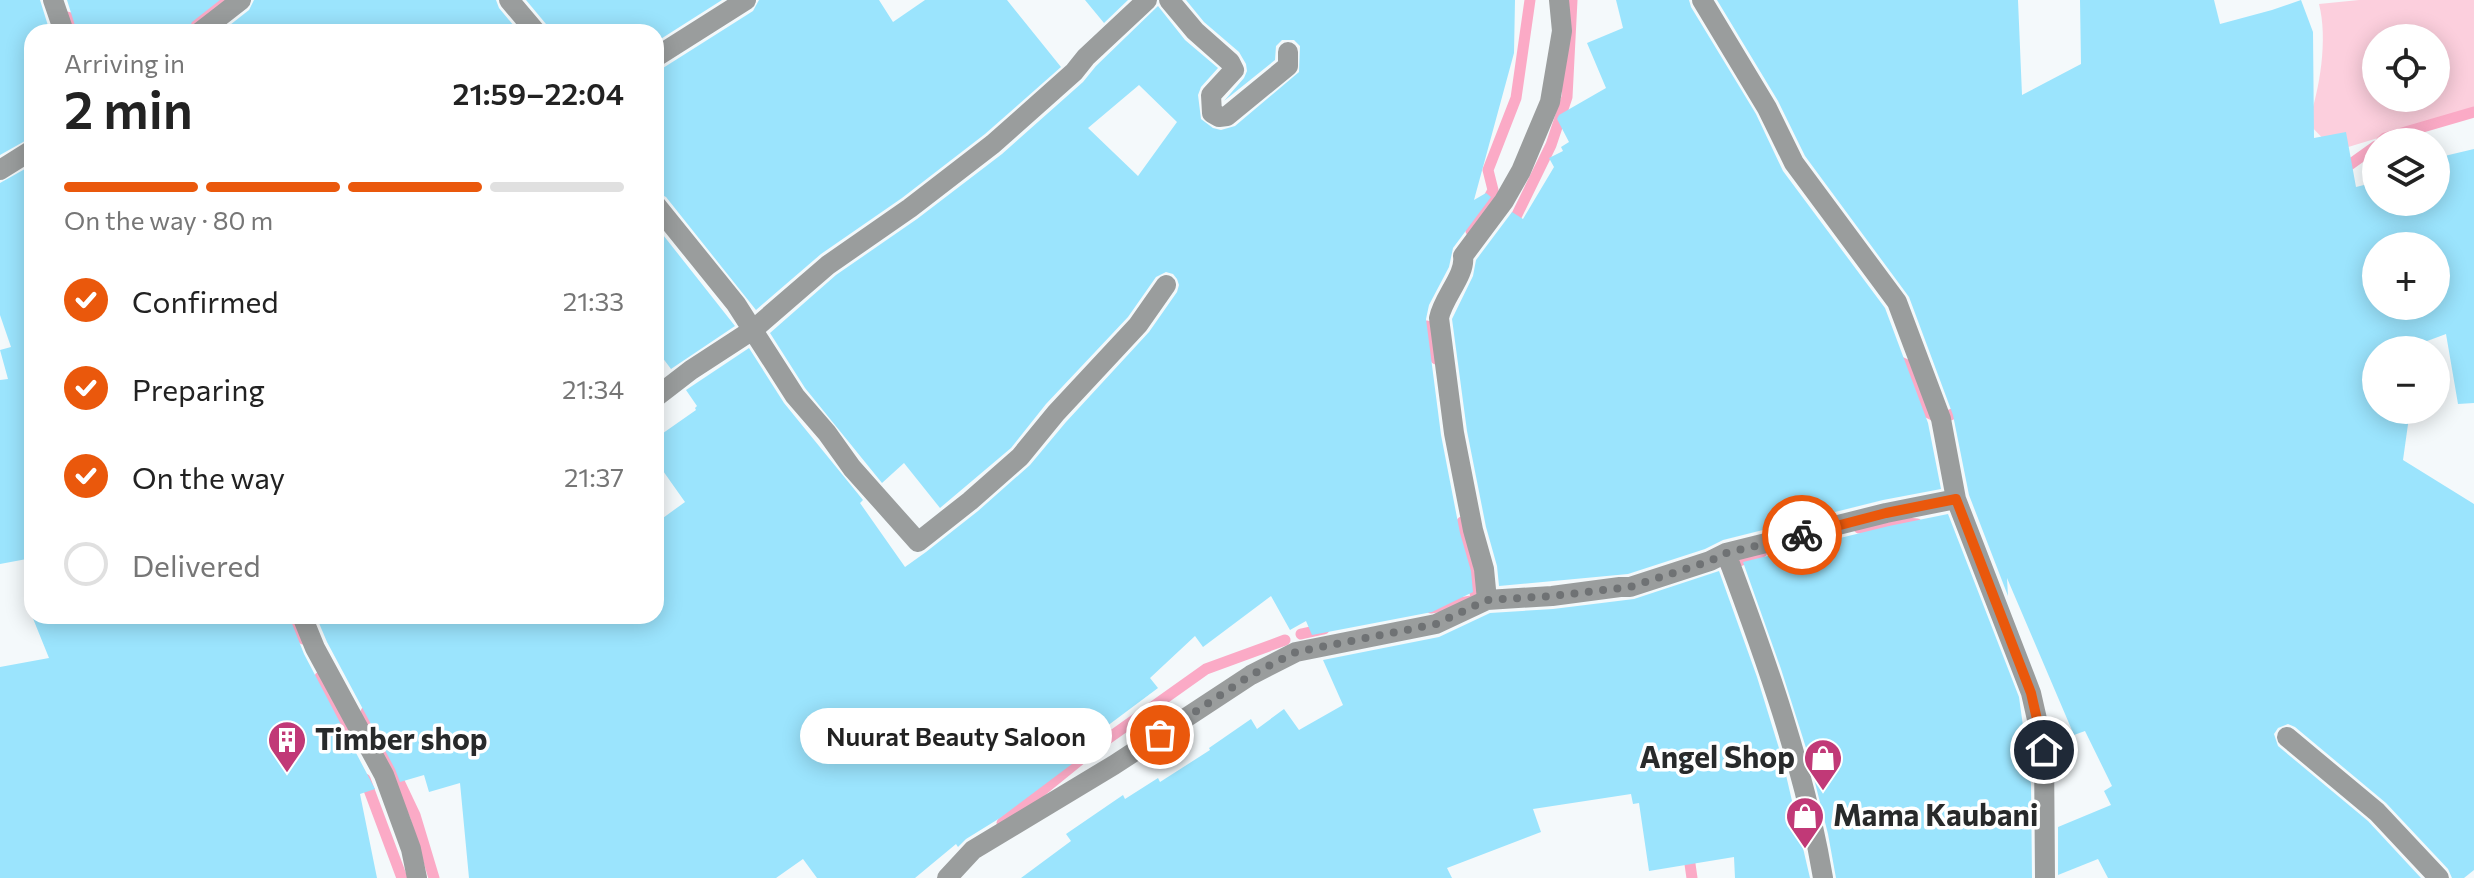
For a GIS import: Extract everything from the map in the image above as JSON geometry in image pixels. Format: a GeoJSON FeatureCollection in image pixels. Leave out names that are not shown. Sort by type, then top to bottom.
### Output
{"type":"FeatureCollection","features":[{"type":"Feature","properties":{"kind":"street"},"geometry":{"type":"LineString","coordinates":[[53,0],[61,24]]}},
{"type":"Feature","properties":{"kind":"street"},"geometry":{"type":"LineString","coordinates":[[210,24],[241,0]]}},
{"type":"Feature","properties":{"kind":"street"},"geometry":{"type":"LineString","coordinates":[[509,0],[529,24]]}},
{"type":"Feature","properties":{"kind":"street"},"geometry":{"type":"LineString","coordinates":[[664,52],[746,0]]}},
{"type":"Feature","properties":{"kind":"street"},"geometry":{"type":"LineString","coordinates":[[664,391],[754,329],[828,265],[910,208],[993,144],[1074,72],[1147,0]]}},
{"type":"Feature","properties":{"kind":"street"},"geometry":{"type":"LineString","coordinates":[[1169,0],[1195,31],[1230,62],[1234,70],[1211,95],[1212,113],[1219,117],[1227,116],[1288,66],[1288,52]]}},
{"type":"Feature","properties":{"kind":"street"},"geometry":{"type":"LineString","coordinates":[[1487,600],[1484,569],[1454,433],[1439,318],[1442,306],[1465,264],[1463,256],[1504,201],[1521,171],[1550,102],[1562,31],[1559,0]]}},
{"type":"Feature","properties":{"kind":"street"},"geometry":{"type":"LineString","coordinates":[[1702,0],[1767,108],[1794,163],[1897,302],[1941,419],[1956,499],[2031,693],[2044,750],[2045,878]]}},
{"type":"Feature","properties":{"kind":"street"},"geometry":{"type":"LineString","coordinates":[[0,170],[24,155]]}},
{"type":"Feature","properties":{"kind":"street"},"geometry":{"type":"LineString","coordinates":[[664,215],[754,329],[795,396],[852,468],[918,542],[1020,457],[1056,413],[1138,325],[1166,285]]}},
{"type":"Feature","properties":{"kind":"street"},"geometry":{"type":"LineString","coordinates":[[947,878],[973,850],[1114,765],[1251,675],[1296,652],[1436,624],[1487,600],[1630,587],[1726,553],[1956,499]]}},
{"type":"Feature","properties":{"kind":"street"},"geometry":{"type":"LineString","coordinates":[[1726,553],[1776,691],[1814,831],[1823,878]]}},
{"type":"Feature","properties":{"kind":"street"},"geometry":{"type":"LineString","coordinates":[[305,624],[315,648],[384,775],[411,849],[417,878]]}},
{"type":"Feature","properties":{"kind":"street"},"geometry":{"type":"LineString","coordinates":[[2287,737],[2377,812],[2439,878]]}},
{"type":"Feature","properties":{"kind":"shaded area"},"geometry":{"type":"Polygon","coordinates":[[[2359,0],[2474,0],[2474,109],[2411,128],[2362,128],[2362,143],[2335,151],[2308,123],[2321,64],[2322,18],[2319,4],[2359,0]]]}},
{"type":"Feature","properties":{"kind":"building"},"geometry":{"type":"Polygon","coordinates":[[[0,0],[40,0],[48,24],[24,24],[24,142],[0,155],[0,0]]]}},
{"type":"Feature","properties":{"kind":"building"},"geometry":{"type":"Polygon","coordinates":[[[67,0],[220,0],[191,24],[74,24],[67,0]]]}},
{"type":"Feature","properties":{"kind":"building"},"geometry":{"type":"Polygon","coordinates":[[[254,0],[496,0],[512,24],[231,24],[249,10],[254,0]]]}},
{"type":"Feature","properties":{"kind":"building"},"geometry":{"type":"Polygon","coordinates":[[[526,0],[722,0],[664,37],[664,24],[546,24],[526,0]]]}},
{"type":"Feature","properties":{"kind":"building"},"geometry":{"type":"Polygon","coordinates":[[[759,0],[879,0],[893,22],[925,0],[1007,0],[1061,67],[985,134],[902,198],[821,254],[756,310],[664,196],[664,67],[753,11],[759,0]]]}},
{"type":"Feature","properties":{"kind":"building"},"geometry":{"type":"Polygon","coordinates":[[[1085,0],[1128,0],[1104,23],[1085,0]]]}},
{"type":"Feature","properties":{"kind":"building"},"geometry":{"type":"Polygon","coordinates":[[[1186,0],[1515,0],[1514,53],[1474,200],[1486,193],[1491,197],[1453,248],[1449,267],[1429,305],[1426,319],[1441,435],[1473,592],[1432,612],[1312,635],[1306,621],[1290,630],[1271,596],[1203,647],[1195,636],[1150,678],[1158,688],[1083,744],[1088,752],[1000,818],[958,847],[956,844],[915,878],[817,878],[803,859],[776,878],[469,878],[460,783],[429,792],[424,775],[400,782],[319,624],[664,624],[664,517],[685,502],[664,472],[664,432],[696,410],[697,406],[686,390],[749,348],[784,403],[863,500],[860,503],[905,567],[978,511],[1030,465],[1149,332],[1177,292],[1177,279],[1166,272],[1156,277],[1128,317],[1046,404],[1011,448],[940,508],[904,463],[882,483],[805,388],[770,333],[836,275],[917,219],[1002,154],[1083,82],[1158,6],[1185,40],[1218,68],[1198,95],[1201,119],[1213,128],[1221,130],[1235,126],[1299,72],[1300,46],[1294,40],[1282,40],[1276,46],[1275,60],[1224,101],[1247,71],[1239,52],[1204,22],[1186,0]],[[1139,85],[1088,128],[1138,176],[1177,122],[1139,85]]]}},
{"type":"Feature","properties":{"kind":"building"},"geometry":{"type":"Polygon","coordinates":[[[1616,0],[1689,0],[1756,114],[1783,171],[1885,308],[1928,423],[1941,489],[1883,500],[1723,540],[1705,549],[1628,574],[1499,586],[1467,431],[1452,319],[1473,276],[1476,260],[1512,212],[1523,219],[1554,167],[1549,158],[1563,151],[1561,147],[1569,142],[1557,119],[1559,115],[1606,88],[1587,43],[1623,28],[1616,0]]]}},
{"type":"Feature","properties":{"kind":"building"},"geometry":{"type":"Polygon","coordinates":[[[1717,0],[2018,0],[2022,95],[2081,64],[2080,0],[2214,0],[2220,24],[2301,0],[2313,32],[2314,138],[2346,132],[2356,187],[2362,186],[2362,216],[2450,216],[2450,155],[2474,149],[2474,403],[2458,404],[2450,357],[2450,336],[2362,336],[2362,424],[2408,424],[2403,460],[2474,504],[2474,870],[2464,878],[2452,878],[2448,869],[2386,803],[2288,724],[2278,728],[2274,734],[2278,746],[2368,821],[2421,878],[2108,878],[2098,859],[2058,875],[2058,827],[2111,805],[2104,791],[2112,786],[2085,731],[2074,735],[2007,578],[2008,596],[1969,495],[1953,415],[1909,297],[1805,156],[1778,101],[1717,0]]]}},
{"type":"Feature","properties":{"kind":"building"},"geometry":{"type":"Polygon","coordinates":[[[24,170],[24,560],[0,564],[0,380],[8,379],[0,350],[11,347],[0,315],[0,183],[24,170]]]}},
{"type":"Feature","properties":{"kind":"building"},"geometry":{"type":"Polygon","coordinates":[[[664,236],[735,326],[671,369],[664,360],[664,236]]]}},
{"type":"Feature","properties":{"kind":"building"},"geometry":{"type":"Polygon","coordinates":[[[1948,514],[2019,697],[2031,784],[2032,878],[1836,878],[1807,751],[1743,562],[1948,514]]]}},
{"type":"Feature","properties":{"kind":"building"},"geometry":{"type":"Polygon","coordinates":[[[1719,571],[1782,758],[1810,878],[1735,878],[1734,857],[1649,871],[1639,803],[1633,804],[1631,794],[1533,809],[1541,832],[1447,868],[1452,878],[1021,878],[1071,841],[1066,834],[1123,795],[1125,799],[1158,778],[1160,782],[1251,719],[1257,729],[1284,709],[1299,730],[1343,705],[1323,660],[1439,637],[1490,613],[1634,599],[1719,571]]]}},
{"type":"Feature","properties":{"kind":"building"},"geometry":{"type":"Polygon","coordinates":[[[35,624],[292,624],[304,654],[375,789],[360,794],[377,878],[0,878],[0,667],[49,658],[35,624]]]}},
{"type":"Feature","properties":{"kind":"waterway"},"geometry":{"type":"LineString","coordinates":[[196,24],[223,0]]}},
{"type":"Feature","properties":{"kind":"waterway"},"geometry":{"type":"LineString","coordinates":[[1471,231],[1493,190],[1488,170],[1516,98],[1530,0]]}},
{"type":"Feature","properties":{"kind":"waterway"},"geometry":{"type":"LineString","coordinates":[[1511,227],[1551,145],[1567,97],[1572,0]]}},
{"type":"Feature","properties":{"kind":"waterway"},"geometry":{"type":"LineString","coordinates":[[60,11],[74,24]]}},
{"type":"Feature","properties":{"kind":"waterway"},"geometry":{"type":"LineString","coordinates":[[2419,128],[2474,112]]}},
{"type":"Feature","properties":{"kind":"waterway"},"geometry":{"type":"LineString","coordinates":[[2341,171],[2362,156]]}},
{"type":"Feature","properties":{"kind":"waterway"},"geometry":{"type":"LineString","coordinates":[[1427,326],[1436,359]]}},
{"type":"Feature","properties":{"kind":"waterway"},"geometry":{"type":"LineString","coordinates":[[1896,360],[1907,365],[1927,412],[1941,419],[1966,408]]}},
{"type":"Feature","properties":{"kind":"waterway"},"geometry":{"type":"LineString","coordinates":[[1431,608],[1477,600],[1468,568],[1462,522]]}},
{"type":"Feature","properties":{"kind":"waterway"},"geometry":{"type":"LineString","coordinates":[[1859,528],[1917,524]]}},
{"type":"Feature","properties":{"kind":"waterway"},"geometry":{"type":"LineString","coordinates":[[1726,566],[1762,552]]}},
{"type":"Feature","properties":{"kind":"waterway"},"geometry":{"type":"LineString","coordinates":[[294,624],[303,639]]}},
{"type":"Feature","properties":{"kind":"waterway"},"geometry":{"type":"LineString","coordinates":[[1301,634],[1324,629]]}},
{"type":"Feature","properties":{"kind":"waterway"},"geometry":{"type":"LineString","coordinates":[[1002,823],[1092,750],[1206,669],[1285,640]]}},
{"type":"Feature","properties":{"kind":"waterway"},"geometry":{"type":"LineString","coordinates":[[320,677],[349,742]]}},
{"type":"Feature","properties":{"kind":"waterway"},"geometry":{"type":"LineString","coordinates":[[366,712],[415,815],[434,878]]}},
{"type":"Feature","properties":{"kind":"waterway"},"geometry":{"type":"LineString","coordinates":[[365,779],[402,878]]}},
{"type":"Feature","properties":{"kind":"waterway"},"geometry":{"type":"LineString","coordinates":[[1688,850],[1692,878]]}},
{"type":"Feature","properties":{"kind":"way so far"},"geometry":{"type":"LineString","coordinates":[[1160,735],[1251,675],[1296,652],[1436,624],[1487,600],[1630,587],[1726,553],[1802,535]]}},
{"type":"Feature","properties":{"kind":"place","name":"Nuurat Beauty Saloon"},"geometry":{"type":"Point","coordinates":[1160,735]}},
{"type":"Feature","properties":{"kind":"place","name":"Timber shop"},"geometry":{"type":"Point","coordinates":[287,774]}},
{"type":"Feature","properties":{"kind":"place","name":"Angel Shop"},"geometry":{"type":"Point","coordinates":[1823,792]}},
{"type":"Feature","properties":{"kind":"place","name":"Mama Kaubani"},"geometry":{"type":"Point","coordinates":[1805,850]}},
{"type":"Feature","properties":{"kind":"route"},"geometry":{"type":"LineString","coordinates":[[1802,535],[1956,499],[2031,693],[2044,750]]}}]}
